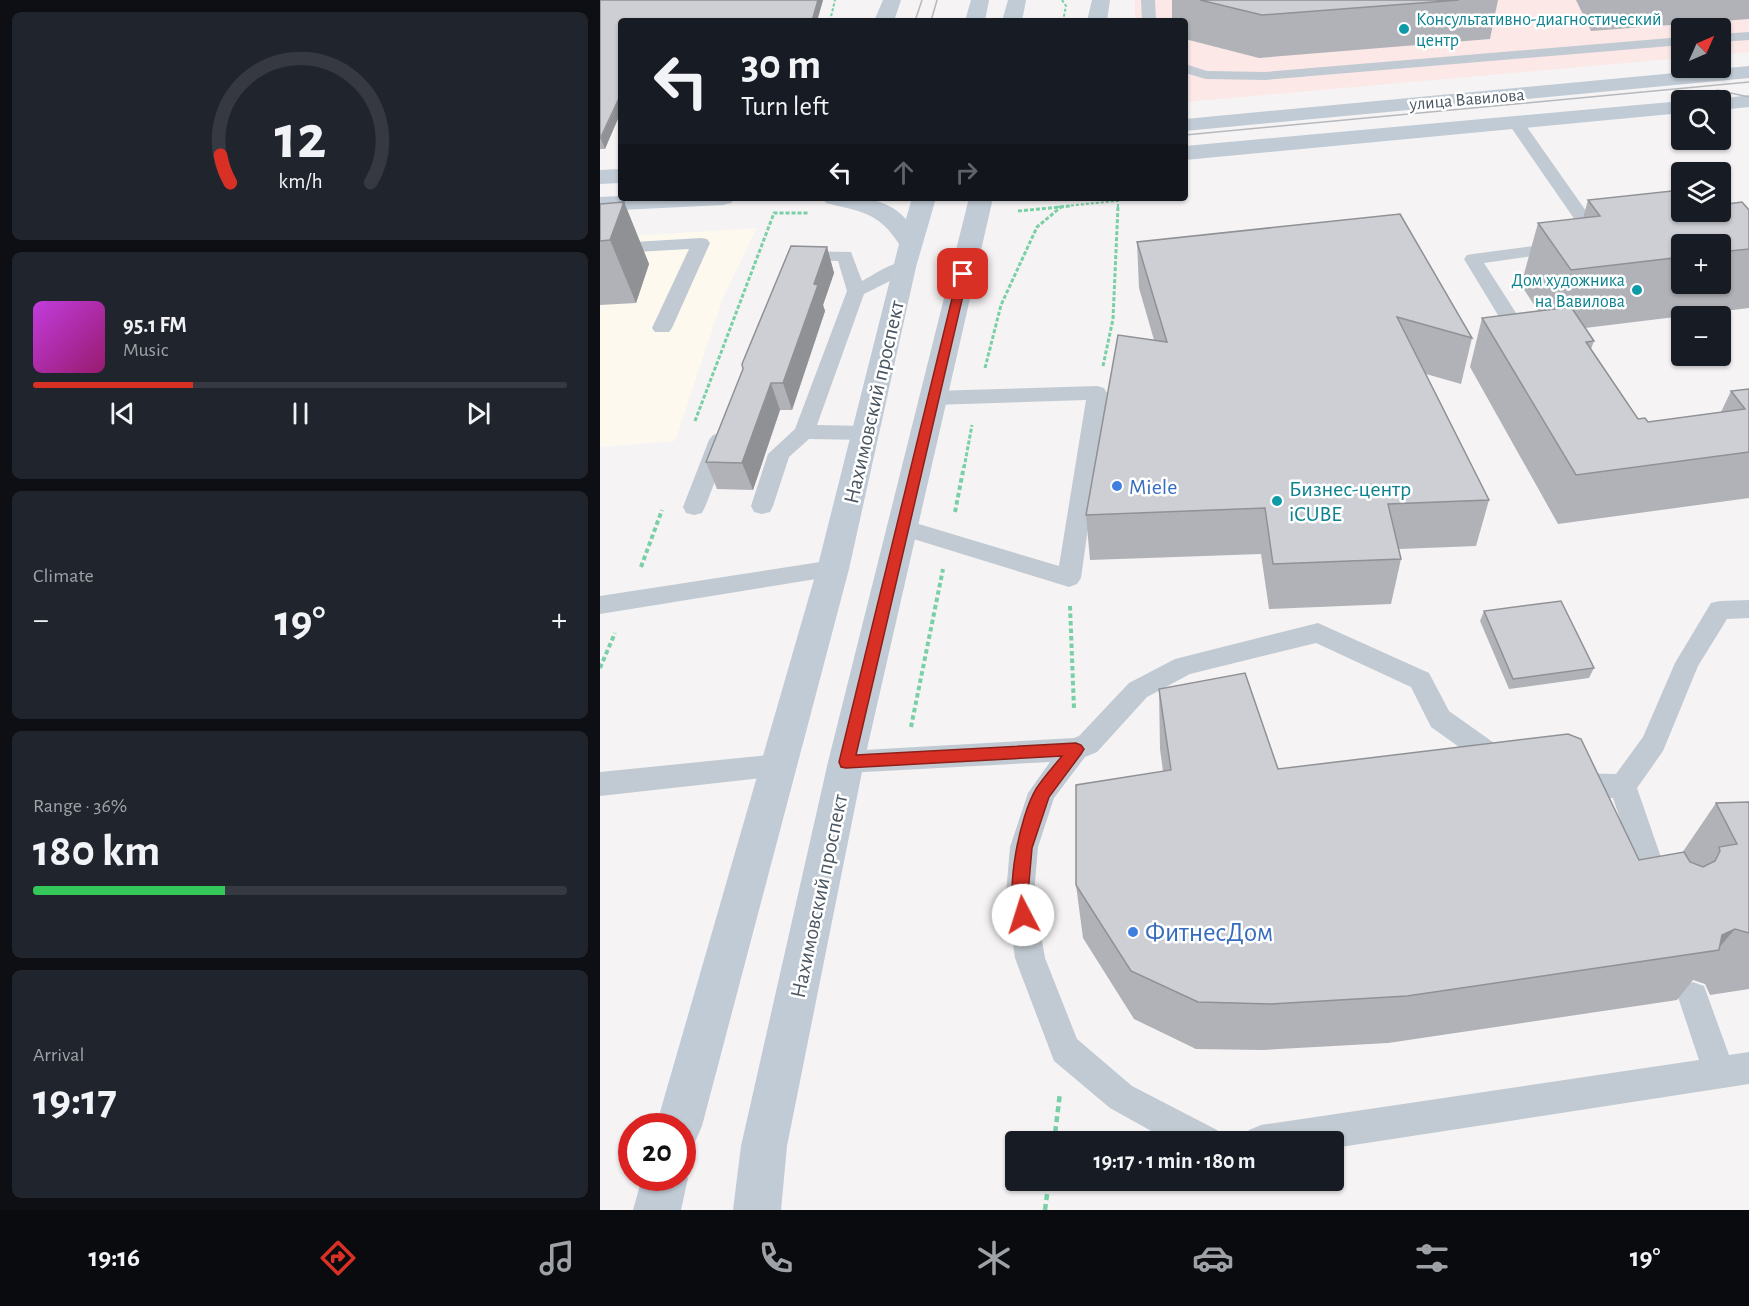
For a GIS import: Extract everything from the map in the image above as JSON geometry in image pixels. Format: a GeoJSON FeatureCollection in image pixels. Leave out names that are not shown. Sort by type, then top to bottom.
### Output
{"type":"FeatureCollection","features":[{"type":"Feature","properties":{"kind":"main road"},"geometry":{"type":"LineString","coordinates":[[885,18],[892,0]]}},
{"type":"Feature","properties":{"kind":"main road"},"geometry":{"type":"LineString","coordinates":[[976,18],[980,0]]}},
{"type":"Feature","properties":{"kind":"main road"},"geometry":{"type":"LineString","coordinates":[[1013,18],[1017,0]]}},
{"type":"Feature","properties":{"kind":"main road"},"geometry":{"type":"LineString","coordinates":[[1098,18],[1101,0]]}},
{"type":"Feature","properties":{"kind":"main road","name":"улица Вавилова"},"geometry":{"type":"LineString","coordinates":[[1188,125],[1749,72]]}},
{"type":"Feature","properties":{"kind":"main road"},"geometry":{"type":"LineString","coordinates":[[1731,103],[1749,101]]}},
{"type":"Feature","properties":{"kind":"main road","name":"улица Вавилова"},"geometry":{"type":"LineString","coordinates":[[1188,153],[1671,108]]}},
{"type":"Feature","properties":{"kind":"main road"},"geometry":{"type":"LineString","coordinates":[[600,177],[618,176]]}},
{"type":"Feature","properties":{"kind":"main road"},"geometry":{"type":"LineString","coordinates":[[600,204],[646,201]]}},
{"type":"Feature","properties":{"kind":"main road"},"geometry":{"type":"LineString","coordinates":[[855,201],[869,203],[898,222],[908,255]]}},
{"type":"Feature","properties":{"kind":"main road","name":"Нахимовский проспект"},"geometry":{"type":"LineString","coordinates":[[684,1113],[833,569],[908,255],[923,201]]}},
{"type":"Feature","properties":{"kind":"main road","name":"Нахимовский проспект"},"geometry":{"type":"LineString","coordinates":[[757,1210],[764,1146],[846,762],[933,398],[983,203]]}},
{"type":"Feature","properties":{"kind":"main road"},"geometry":{"type":"LineString","coordinates":[[657,1210],[662,1191]]}},
{"type":"Feature","properties":{"kind":"lane"},"geometry":{"type":"LineString","coordinates":[[1148,0],[1149,18]]}},
{"type":"Feature","properties":{"kind":"lane"},"geometry":{"type":"LineString","coordinates":[[1731,37],[1749,36]]}},
{"type":"Feature","properties":{"kind":"lane"},"geometry":{"type":"LineString","coordinates":[[1188,69],[1206,75],[1265,76],[1671,43]]}},
{"type":"Feature","properties":{"kind":"lane"},"geometry":{"type":"LineString","coordinates":[[1508,316],[1473,259],[1605,241],[1516,123]]}},
{"type":"Feature","properties":{"kind":"lane"},"geometry":{"type":"LineString","coordinates":[[600,249],[701,243],[662,328]]}},
{"type":"Feature","properties":{"kind":"lane"},"geometry":{"type":"LineString","coordinates":[[762,506],[779,454],[804,432],[856,291],[908,255]]}},
{"type":"Feature","properties":{"kind":"lane"},"geometry":{"type":"LineString","coordinates":[[787,267],[791,256],[845,256],[856,291]]}},
{"type":"Feature","properties":{"kind":"lane"},"geometry":{"type":"LineString","coordinates":[[902,527],[1069,578],[1097,393],[933,398]]}},
{"type":"Feature","properties":{"kind":"lane"},"geometry":{"type":"LineString","coordinates":[[694,507],[728,420]]}},
{"type":"Feature","properties":{"kind":"lane"},"geometry":{"type":"LineString","coordinates":[[804,432],[867,433]]}},
{"type":"Feature","properties":{"kind":"lane"},"geometry":{"type":"LineString","coordinates":[[600,605],[833,569]]}},
{"type":"Feature","properties":{"kind":"lane"},"geometry":{"type":"LineString","coordinates":[[1623,786],[1654,743],[1687,663],[1720,610],[1749,609]]}},
{"type":"Feature","properties":{"kind":"lane"},"geometry":{"type":"LineString","coordinates":[[846,762],[985,756],[1076,749],[1088,744],[1138,690],[1184,666],[1318,633],[1420,680],[1440,719],[1502,763],[1557,785],[1623,786]]}},
{"type":"Feature","properties":{"kind":"lane"},"geometry":{"type":"LineString","coordinates":[[1076,749],[1042,794],[1024,848],[1020,894],[1030,958],[1065,1050],[1121,1097],[1184,1131]]}},
{"type":"Feature","properties":{"kind":"lane"},"geometry":{"type":"LineString","coordinates":[[600,784],[779,765]]}},
{"type":"Feature","properties":{"kind":"lane"},"geometry":{"type":"LineString","coordinates":[[1623,786],[1663,904]]}},
{"type":"Feature","properties":{"kind":"lane"},"geometry":{"type":"LineString","coordinates":[[1333,1131],[1734,1070],[1693,997]]}},
{"type":"Feature","properties":{"kind":"path"},"geometry":{"type":"LineString","coordinates":[[831,18],[835,0]]}},
{"type":"Feature","properties":{"kind":"path"},"geometry":{"type":"LineString","coordinates":[[1018,211],[1109,201]]}},
{"type":"Feature","properties":{"kind":"path"},"geometry":{"type":"LineString","coordinates":[[1097,393],[1113,319],[1118,201]]}},
{"type":"Feature","properties":{"kind":"path"},"geometry":{"type":"LineString","coordinates":[[904,758],[945,560]]}},
{"type":"Feature","properties":{"kind":"path"},"geometry":{"type":"LineString","coordinates":[[1070,596],[1076,749]]}},
{"type":"Feature","properties":{"kind":"path"},"geometry":{"type":"LineString","coordinates":[[1045,1210],[1048,1191]]}},
{"type":"Feature","properties":{"kind":"shaded area"},"geometry":{"type":"Polygon","coordinates":[[[1135,0],[1749,0],[1749,52],[1731,53],[1731,18],[1671,18],[1671,59],[1188,102],[1188,18],[1135,18],[1135,0]]]}},
{"type":"Feature","properties":{"kind":"shaded area"},"geometry":{"type":"Polygon","coordinates":[[[757,228],[723,298],[675,441],[600,447],[600,238],[757,228]]]}},
{"type":"Feature","properties":{"kind":"building"},"geometry":{"type":"Polygon","coordinates":[[[600,0],[818,0],[813,18],[618,18],[618,100],[600,139],[600,0]]]}},
{"type":"Feature","properties":{"kind":"building"},"geometry":{"type":"Polygon","coordinates":[[[1200,0],[1459,0],[1262,15],[1200,0]]]}},
{"type":"Feature","properties":{"kind":"building"},"geometry":{"type":"Polygon","coordinates":[[[1671,191],[1671,222],[1731,222],[1731,204],[1742,202],[1749,210],[1749,249],[1731,251],[1731,234],[1671,234],[1671,258],[1571,270],[1538,223],[1600,216],[1588,200],[1671,191]]]}},
{"type":"Feature","properties":{"kind":"building"},"geometry":{"type":"Polygon","coordinates":[[[624,202],[610,240],[600,241],[600,204],[624,202]]]}},
{"type":"Feature","properties":{"kind":"building"},"geometry":{"type":"Polygon","coordinates":[[[1400,214],[1472,338],[1397,317],[1489,500],[1388,504],[1401,559],[1273,564],[1265,508],[1086,515],[1118,335],[1167,342],[1137,242],[1400,214]]]}},
{"type":"Feature","properties":{"kind":"building"},"geometry":{"type":"Polygon","coordinates":[[[791,246],[827,247],[814,284],[818,285],[783,383],[771,383],[742,463],[706,462],[743,369],[742,364],[791,246]]]}},
{"type":"Feature","properties":{"kind":"building"},"geometry":{"type":"Polygon","coordinates":[[[1571,307],[1594,341],[1586,342],[1638,419],[1645,418],[1648,422],[1745,409],[1731,391],[1749,389],[1749,452],[1576,475],[1482,318],[1571,307]]]}},
{"type":"Feature","properties":{"kind":"building"},"geometry":{"type":"Polygon","coordinates":[[[1561,601],[1594,668],[1513,679],[1484,611],[1561,601]]]}},
{"type":"Feature","properties":{"kind":"building"},"geometry":{"type":"Polygon","coordinates":[[[1245,673],[1278,769],[1568,734],[1581,739],[1639,860],[1684,852],[1690,862],[1703,867],[1715,861],[1720,851],[1719,847],[1737,844],[1716,803],[1749,802],[1749,933],[1735,929],[1722,935],[1719,950],[1407,996],[1271,1004],[1198,1002],[1131,971],[1076,885],[1076,785],[1171,770],[1159,689],[1245,673]]]}},
{"type":"Feature","properties":{"kind":"tram line"},"geometry":{"type":"LineString","coordinates":[[916,18],[922,0]]}},
{"type":"Feature","properties":{"kind":"tram line"},"geometry":{"type":"LineString","coordinates":[[932,18],[937,0]]}},
{"type":"Feature","properties":{"kind":"tram line"},"geometry":{"type":"LineString","coordinates":[[1188,135],[1749,82]]}},
{"type":"Feature","properties":{"kind":"tram line"},"geometry":{"type":"LineString","coordinates":[[1731,93],[1749,97]]}},
{"type":"Feature","properties":{"kind":"place","name":"Консультативно-диагностический центр"},"geometry":{"type":"Point","coordinates":[1404,29]}},
{"type":"Feature","properties":{"kind":"place","name":"Дом художника на Вавилова"},"geometry":{"type":"Point","coordinates":[1637,290]}},
{"type":"Feature","properties":{"kind":"place","name":"Miele"},"geometry":{"type":"Point","coordinates":[1117,486]}},
{"type":"Feature","properties":{"kind":"place","name":"Бизнес-центр iCUBE"},"geometry":{"type":"Point","coordinates":[1277,501]}},
{"type":"Feature","properties":{"kind":"place","name":"ФитнесДом"},"geometry":{"type":"Point","coordinates":[1133,932]}},
{"type":"Feature","properties":{"kind":"route"},"geometry":{"type":"LineString","coordinates":[[963,274],[846,762],[985,756],[1076,749],[1042,794],[1024,848],[1020,894],[1023,915]]}}]}
